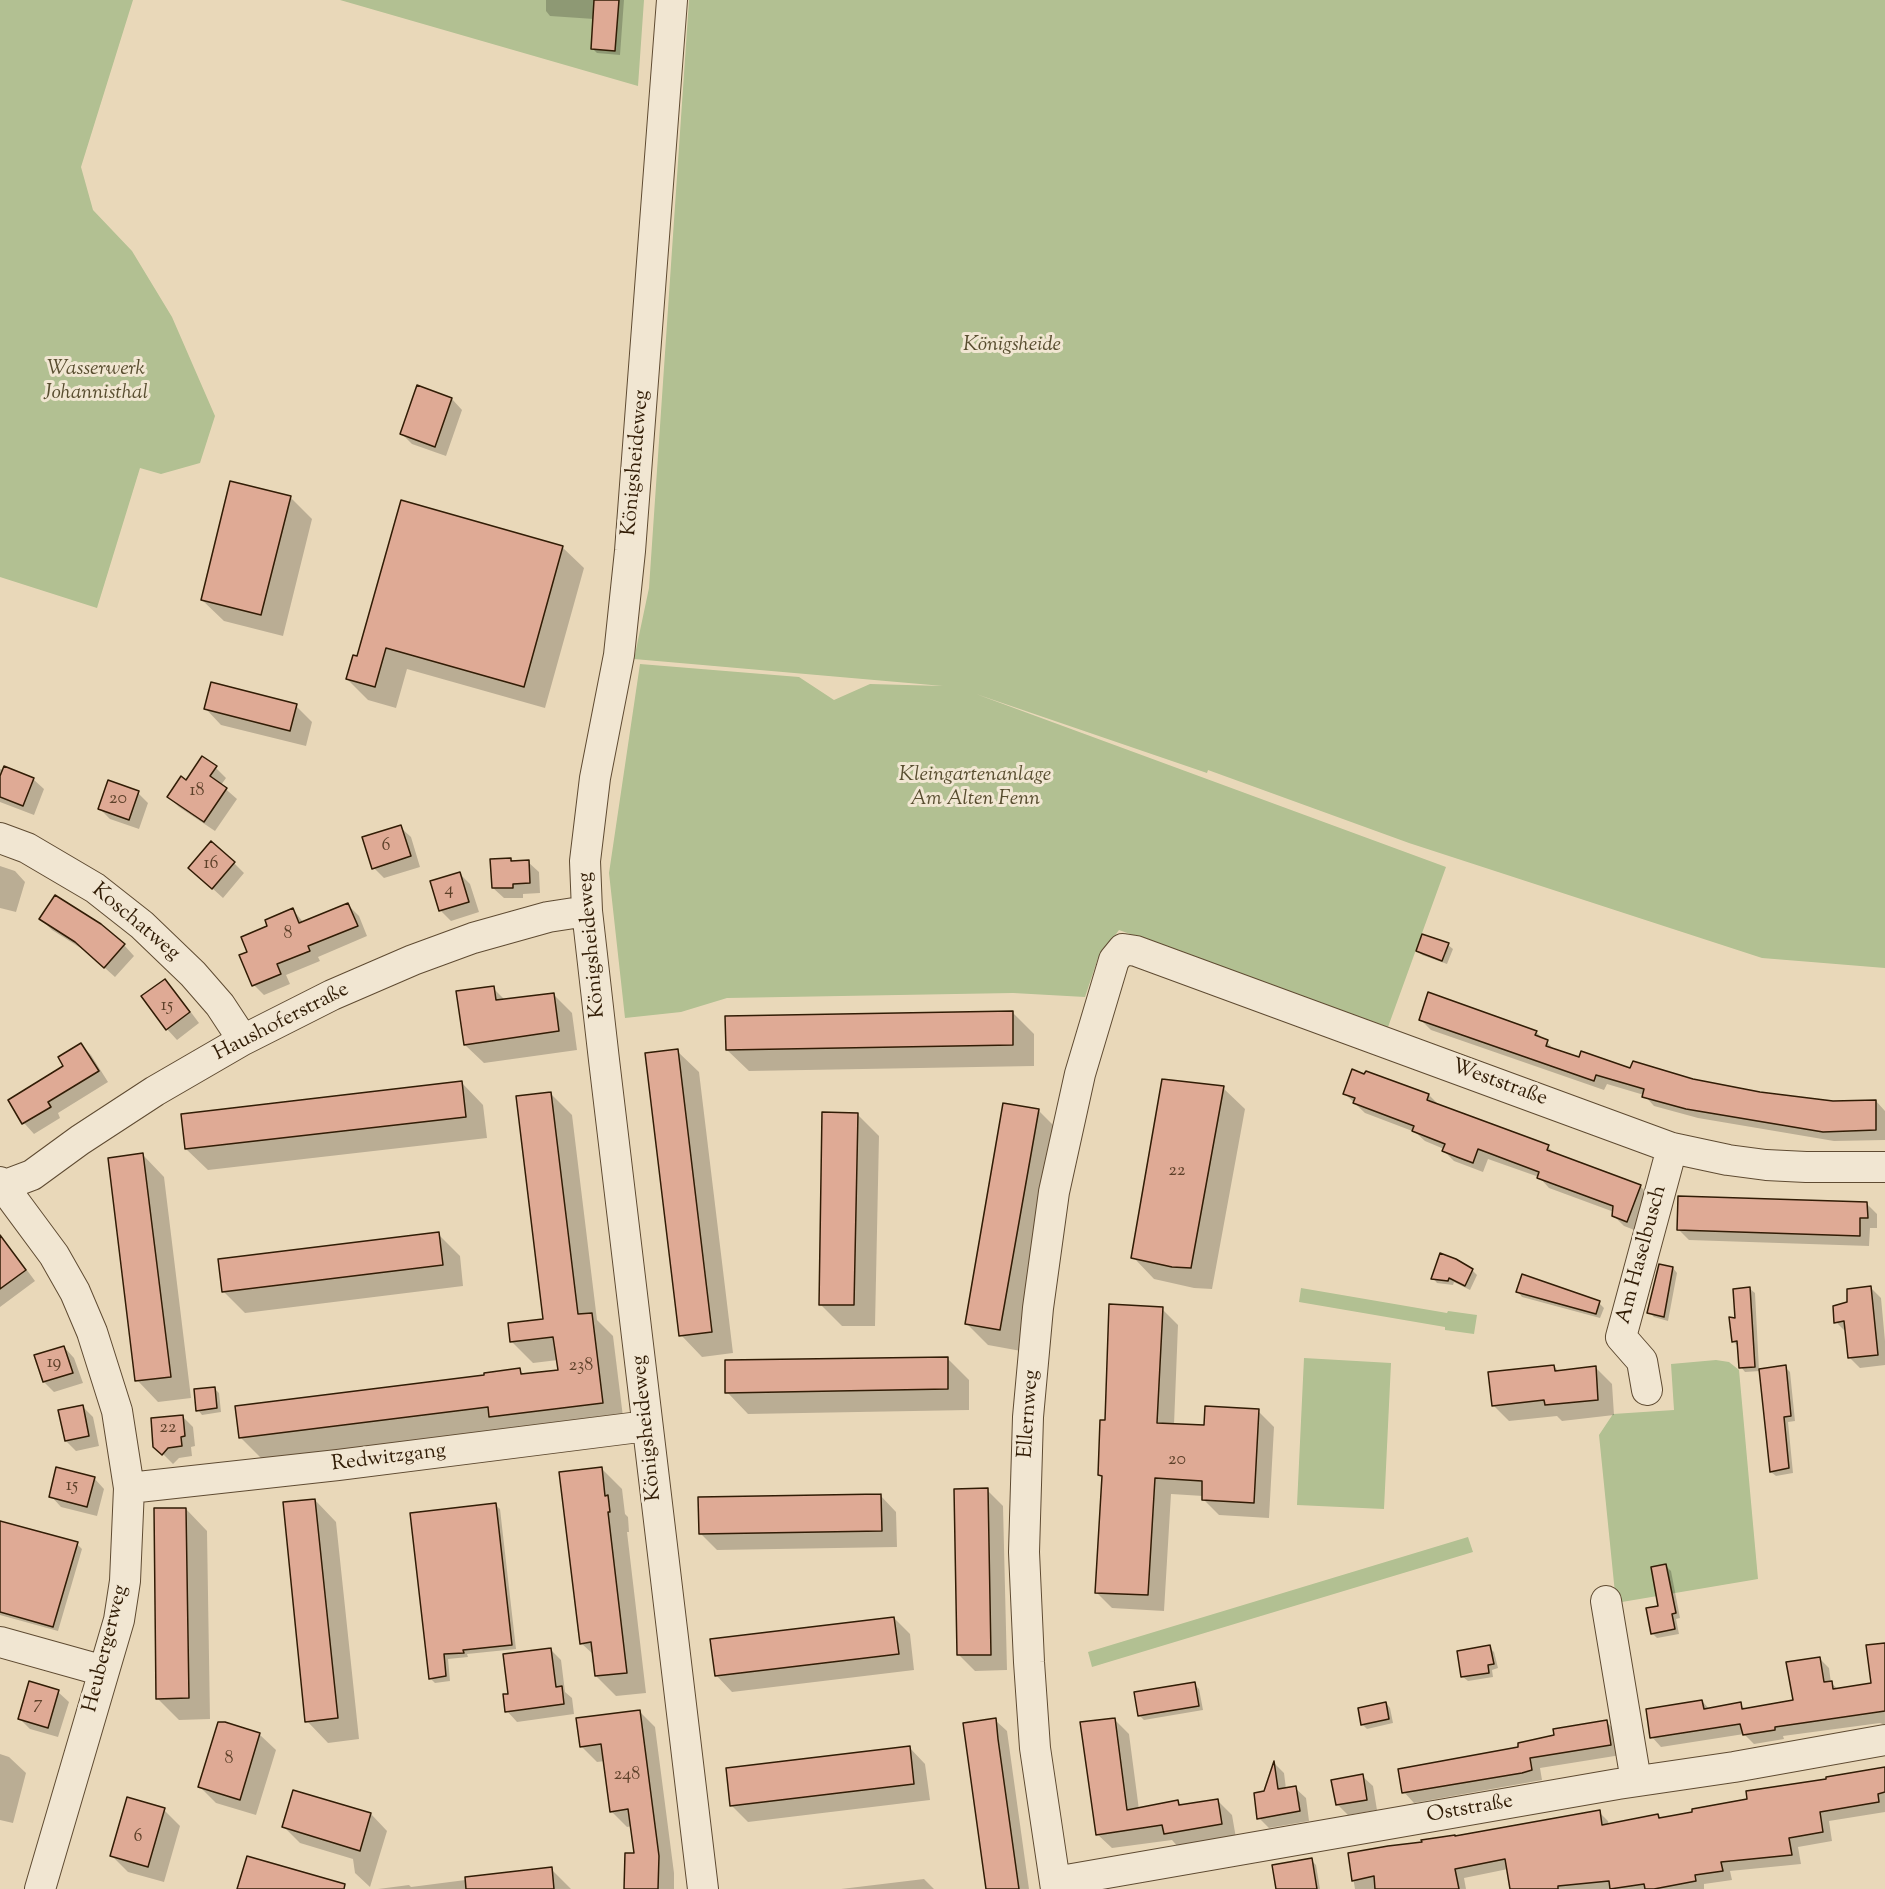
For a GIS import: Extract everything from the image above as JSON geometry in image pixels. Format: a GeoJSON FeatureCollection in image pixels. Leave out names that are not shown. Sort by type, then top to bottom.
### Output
{"type":"FeatureCollection","features":[{"type":"Feature","properties":{"kind":"street","name":"Königsheideweg"},"geometry":{"type":"LineString","coordinates":[[672,0],[630,551],[619,655],[595,778],[585,861],[587,911],[703,1889]]}},
{"type":"Feature","properties":{"kind":"street","name":"Koschatweg"},"geometry":{"type":"LineString","coordinates":[[0,838],[27,848],[95,888],[132,918],[193,974],[220,1005],[243,1040]]}},
{"type":"Feature","properties":{"kind":"street","name":"Haushoferstraße"},"geometry":{"type":"LineString","coordinates":[[1,1185],[32,1175],[155,1091],[243,1040],[332,995],[433,952],[473,938],[548,917],[587,911]]}},
{"type":"Feature","properties":{"kind":"street","name":"Weststraße"},"geometry":{"type":"LineString","coordinates":[[1123,949],[1136,951],[1672,1148],[1728,1160],[1766,1165],[1885,1167]]}},
{"type":"Feature","properties":{"kind":"street","name":"Ellernweg"},"geometry":{"type":"LineString","coordinates":[[1056,1885],[1035,1748],[1029,1662],[1024,1552],[1028,1417],[1038,1308],[1054,1192],[1080,1074],[1114,960],[1123,949]]}},
{"type":"Feature","properties":{"kind":"street","name":"Am Haselbusch"},"geometry":{"type":"LineString","coordinates":[[1647,1390],[1642,1361],[1621,1337],[1672,1148]]}},
{"type":"Feature","properties":{"kind":"street","name":"Heubergerweg"},"geometry":{"type":"LineString","coordinates":[[1,1185],[54,1256],[75,1292],[92,1332],[117,1412],[129,1488],[125,1581],[119,1620],[40,1889]]}},
{"type":"Feature","properties":{"kind":"street","name":"Redwitzgang"},"geometry":{"type":"LineString","coordinates":[[129,1488],[338,1466],[647,1426]]}},
{"type":"Feature","properties":{"kind":"street"},"geometry":{"type":"LineString","coordinates":[[1606,1600],[1636,1781]]}},
{"type":"Feature","properties":{"kind":"street"},"geometry":{"type":"LineString","coordinates":[[0,1642],[104,1671]]}},
{"type":"Feature","properties":{"kind":"street","name":"Oststraße"},"geometry":{"type":"LineString","coordinates":[[1056,1885],[1636,1781],[1885,1740]]}},
{"type":"Feature","properties":{"kind":"green space","name":"Wasserwerk Johannisthal"},"geometry":{"type":"Polygon","coordinates":[[[0,0],[133,0],[81,167],[93,210],[132,251],[172,317],[215,416],[200,463],[161,474],[140,468],[97,608],[0,577],[0,0]]]}},
{"type":"Feature","properties":{"kind":"green space"},"geometry":{"type":"Polygon","coordinates":[[[340,0],[644,0],[638,86],[340,0]]]}},
{"type":"Feature","properties":{"kind":"green space","name":"Königsheide"},"geometry":{"type":"Polygon","coordinates":[[[689,0],[1885,0],[1885,968],[1762,958],[1409,843],[1208,770],[1207,773],[976,694],[1446,867],[1388,1027],[1119,930],[1098,958],[1085,997],[1013,993],[727,998],[681,1012],[625,1018],[609,873],[640,664],[799,677],[834,700],[870,684],[943,686],[634,659],[649,588],[689,0]]]}},
{"type":"Feature","properties":{"kind":"green space"},"geometry":{"type":"Polygon","coordinates":[[[1301,1288],[1447,1313],[1448,1311],[1477,1315],[1474,1334],[1299,1302],[1301,1288]]]}},
{"type":"Feature","properties":{"kind":"green space"},"geometry":{"type":"Polygon","coordinates":[[[1304,1358],[1391,1363],[1384,1509],[1297,1505],[1304,1358]]]}},
{"type":"Feature","properties":{"kind":"green space"},"geometry":{"type":"Polygon","coordinates":[[[1716,1360],[1729,1362],[1739,1370],[1758,1579],[1616,1603],[1599,1435],[1613,1414],[1674,1410],[1671,1364],[1716,1360]]]}},
{"type":"Feature","properties":{"kind":"green space"},"geometry":{"type":"Polygon","coordinates":[[[1468,1537],[1473,1552],[1092,1667],[1088,1652],[1468,1537]]]}},
{"type":"Feature","properties":{"kind":"building"},"geometry":{"type":"Polygon","coordinates":[[[594,0],[619,0],[615,51],[591,49],[594,0]]]}},
{"type":"Feature","properties":{"kind":"building"},"geometry":{"type":"Polygon","coordinates":[[[417,385],[452,398],[435,447],[400,434],[417,385]]]}},
{"type":"Feature","properties":{"kind":"building"},"geometry":{"type":"Polygon","coordinates":[[[230,481],[291,496],[261,615],[201,600],[230,481]]]}},
{"type":"Feature","properties":{"kind":"building"},"geometry":{"type":"Polygon","coordinates":[[[401,500],[563,546],[524,687],[386,648],[375,687],[346,679],[353,655],[357,656],[401,500]]]}},
{"type":"Feature","properties":{"kind":"building"},"geometry":{"type":"Polygon","coordinates":[[[211,682],[297,704],[290,731],[204,709],[211,682]]]}},
{"type":"Feature","properties":{"kind":"building"},"geometry":{"type":"Polygon","coordinates":[[[202,756],[217,766],[210,776],[227,788],[204,822],[167,797],[181,776],[186,780],[202,756]]]}},
{"type":"Feature","properties":{"kind":"building"},"geometry":{"type":"Polygon","coordinates":[[[4,766],[34,778],[23,806],[0,797],[0,776],[4,766]]]}},
{"type":"Feature","properties":{"kind":"building"},"geometry":{"type":"Polygon","coordinates":[[[108,780],[139,791],[129,820],[98,809],[108,780]]]}},
{"type":"Feature","properties":{"kind":"building"},"geometry":{"type":"Polygon","coordinates":[[[401,825],[411,856],[372,869],[362,837],[401,825]]]}},
{"type":"Feature","properties":{"kind":"building"},"geometry":{"type":"Polygon","coordinates":[[[211,841],[235,862],[212,889],[188,868],[211,841]]]}},
{"type":"Feature","properties":{"kind":"building"},"geometry":{"type":"Polygon","coordinates":[[[511,858],[511,861],[529,860],[530,883],[513,884],[513,888],[492,888],[490,859],[511,858]]]}},
{"type":"Feature","properties":{"kind":"building"},"geometry":{"type":"Polygon","coordinates":[[[460,872],[469,902],[439,911],[430,881],[460,872]]]}},
{"type":"Feature","properties":{"kind":"building"},"geometry":{"type":"Polygon","coordinates":[[[55,895],[101,924],[125,944],[104,968],[75,942],[39,919],[55,895]]]}},
{"type":"Feature","properties":{"kind":"building"},"geometry":{"type":"Polygon","coordinates":[[[348,903],[358,926],[308,946],[310,951],[277,964],[281,974],[252,986],[239,955],[247,952],[241,937],[267,926],[265,920],[293,908],[299,923],[348,903]]]}},
{"type":"Feature","properties":{"kind":"building"},"geometry":{"type":"Polygon","coordinates":[[[1422,934],[1449,943],[1442,961],[1416,951],[1422,934]]]}},
{"type":"Feature","properties":{"kind":"building"},"geometry":{"type":"Polygon","coordinates":[[[165,979],[190,1012],[166,1030],[141,996],[165,979]]]}},
{"type":"Feature","properties":{"kind":"building"},"geometry":{"type":"Polygon","coordinates":[[[494,986],[496,1000],[554,993],[559,1031],[464,1045],[456,991],[494,986]]]}},
{"type":"Feature","properties":{"kind":"building"},"geometry":{"type":"Polygon","coordinates":[[[1428,992],[1537,1031],[1535,1035],[1548,1040],[1546,1046],[1579,1057],[1581,1051],[1630,1068],[1633,1061],[1693,1079],[1760,1092],[1833,1101],[1876,1100],[1876,1130],[1823,1132],[1686,1109],[1642,1097],[1644,1089],[1596,1075],[1594,1081],[1419,1020],[1428,992]]]}},
{"type":"Feature","properties":{"kind":"building"},"geometry":{"type":"Polygon","coordinates":[[[1013,1011],[1013,1045],[726,1050],[725,1016],[1013,1011]]]}},
{"type":"Feature","properties":{"kind":"building"},"geometry":{"type":"Polygon","coordinates":[[[81,1043],[99,1071],[48,1102],[51,1107],[22,1124],[8,1100],[63,1066],[58,1057],[81,1043]]]}},
{"type":"Feature","properties":{"kind":"building"},"geometry":{"type":"Polygon","coordinates":[[[678,1049],[712,1332],[679,1336],[645,1053],[678,1049]]]}},
{"type":"Feature","properties":{"kind":"building"},"geometry":{"type":"Polygon","coordinates":[[[1352,1069],[1364,1074],[1366,1071],[1429,1094],[1427,1100],[1549,1145],[1547,1150],[1641,1185],[1627,1222],[1612,1216],[1613,1206],[1537,1178],[1539,1172],[1478,1149],[1473,1163],[1442,1151],[1445,1144],[1412,1131],[1414,1126],[1353,1103],[1355,1098],[1343,1094],[1352,1069]]]}},
{"type":"Feature","properties":{"kind":"building"},"geometry":{"type":"Polygon","coordinates":[[[1162,1079],[1224,1086],[1191,1268],[1172,1267],[1131,1258],[1162,1079]]]}},
{"type":"Feature","properties":{"kind":"building"},"geometry":{"type":"Polygon","coordinates":[[[462,1081],[466,1117],[185,1149],[181,1114],[462,1081]]]}},
{"type":"Feature","properties":{"kind":"building"},"geometry":{"type":"Polygon","coordinates":[[[551,1092],[578,1314],[592,1313],[603,1403],[489,1417],[488,1407],[239,1438],[235,1406],[484,1375],[484,1373],[520,1368],[521,1374],[558,1370],[553,1337],[510,1342],[508,1323],[543,1319],[516,1096],[551,1092]]]}},
{"type":"Feature","properties":{"kind":"building"},"geometry":{"type":"Polygon","coordinates":[[[1003,1103],[1039,1109],[1000,1330],[965,1324],[1003,1103]]]}},
{"type":"Feature","properties":{"kind":"building"},"geometry":{"type":"Polygon","coordinates":[[[822,1112],[858,1113],[854,1305],[819,1305],[822,1112]]]}},
{"type":"Feature","properties":{"kind":"building"},"geometry":{"type":"Polygon","coordinates":[[[143,1153],[171,1377],[135,1381],[108,1158],[143,1153]]]}},
{"type":"Feature","properties":{"kind":"building"},"geometry":{"type":"Polygon","coordinates":[[[1678,1196],[1867,1202],[1868,1218],[1860,1218],[1860,1236],[1677,1230],[1678,1196]]]}},
{"type":"Feature","properties":{"kind":"building"},"geometry":{"type":"Polygon","coordinates":[[[439,1232],[443,1265],[222,1292],[218,1259],[439,1232]]]}},
{"type":"Feature","properties":{"kind":"building"},"geometry":{"type":"Polygon","coordinates":[[[0,1235],[26,1270],[0,1289],[0,1235]]]}},
{"type":"Feature","properties":{"kind":"building"},"geometry":{"type":"Polygon","coordinates":[[[1440,1253],[1473,1269],[1465,1286],[1449,1278],[1448,1281],[1431,1279],[1440,1253]]]}},
{"type":"Feature","properties":{"kind":"building"},"geometry":{"type":"Polygon","coordinates":[[[1659,1264],[1673,1267],[1664,1317],[1647,1313],[1659,1264]]]}},
{"type":"Feature","properties":{"kind":"building"},"geometry":{"type":"Polygon","coordinates":[[[1522,1274],[1600,1301],[1596,1314],[1516,1292],[1522,1274]]]}},
{"type":"Feature","properties":{"kind":"building"},"geometry":{"type":"Polygon","coordinates":[[[1871,1286],[1878,1355],[1848,1358],[1844,1321],[1834,1323],[1833,1306],[1847,1302],[1847,1289],[1871,1286]]]}},
{"type":"Feature","properties":{"kind":"building"},"geometry":{"type":"Polygon","coordinates":[[[1750,1287],[1755,1367],[1739,1368],[1737,1341],[1732,1342],[1729,1317],[1735,1318],[1733,1289],[1750,1287]]]}},
{"type":"Feature","properties":{"kind":"building"},"geometry":{"type":"Polygon","coordinates":[[[1109,1304],[1163,1307],[1157,1423],[1204,1425],[1205,1406],[1259,1409],[1254,1503],[1202,1500],[1202,1481],[1155,1478],[1148,1595],[1095,1593],[1102,1476],[1098,1475],[1100,1420],[1105,1420],[1109,1304]]]}},
{"type":"Feature","properties":{"kind":"building"},"geometry":{"type":"Polygon","coordinates":[[[64,1346],[73,1373],[43,1382],[34,1355],[64,1346]]]}},
{"type":"Feature","properties":{"kind":"building"},"geometry":{"type":"Polygon","coordinates":[[[948,1357],[948,1389],[725,1393],[725,1360],[948,1357]]]}},
{"type":"Feature","properties":{"kind":"building"},"geometry":{"type":"Polygon","coordinates":[[[1554,1365],[1555,1371],[1596,1366],[1598,1400],[1545,1405],[1544,1400],[1492,1406],[1488,1372],[1554,1365]]]}},
{"type":"Feature","properties":{"kind":"building"},"geometry":{"type":"Polygon","coordinates":[[[1786,1365],[1791,1416],[1784,1417],[1789,1468],[1770,1472],[1759,1369],[1786,1365]]]}},
{"type":"Feature","properties":{"kind":"building"},"geometry":{"type":"Polygon","coordinates":[[[215,1387],[217,1408],[196,1411],[194,1389],[215,1387]]]}},
{"type":"Feature","properties":{"kind":"building"},"geometry":{"type":"Polygon","coordinates":[[[83,1405],[89,1436],[65,1441],[58,1410],[83,1405]]]}},
{"type":"Feature","properties":{"kind":"building"},"geometry":{"type":"Polygon","coordinates":[[[183,1415],[185,1436],[181,1437],[182,1446],[168,1448],[162,1455],[153,1447],[151,1418],[183,1415]]]}},
{"type":"Feature","properties":{"kind":"building"},"geometry":{"type":"Polygon","coordinates":[[[56,1467],[95,1477],[87,1507],[49,1497],[56,1467]]]}},
{"type":"Feature","properties":{"kind":"building"},"geometry":{"type":"Polygon","coordinates":[[[602,1467],[605,1496],[608,1495],[610,1512],[608,1512],[627,1673],[595,1676],[591,1642],[580,1644],[559,1472],[602,1467]]]}},
{"type":"Feature","properties":{"kind":"building"},"geometry":{"type":"Polygon","coordinates":[[[988,1488],[991,1655],[957,1655],[954,1489],[988,1488]]]}},
{"type":"Feature","properties":{"kind":"building"},"geometry":{"type":"Polygon","coordinates":[[[881,1494],[882,1531],[699,1534],[698,1497],[881,1494]]]}},
{"type":"Feature","properties":{"kind":"building"},"geometry":{"type":"Polygon","coordinates":[[[315,1499],[338,1718],[305,1722],[283,1502],[315,1499]]]}},
{"type":"Feature","properties":{"kind":"building"},"geometry":{"type":"Polygon","coordinates":[[[496,1503],[512,1645],[444,1654],[446,1676],[429,1679],[410,1513],[496,1503]]]}},
{"type":"Feature","properties":{"kind":"building"},"geometry":{"type":"Polygon","coordinates":[[[154,1508],[186,1508],[189,1698],[156,1699],[154,1508]]]}},
{"type":"Feature","properties":{"kind":"building"},"geometry":{"type":"Polygon","coordinates":[[[0,1521],[78,1542],[53,1627],[0,1612],[0,1521]]]}},
{"type":"Feature","properties":{"kind":"building"},"geometry":{"type":"Polygon","coordinates":[[[1666,1564],[1676,1613],[1672,1614],[1675,1629],[1651,1634],[1646,1608],[1658,1606],[1651,1567],[1666,1564]]]}},
{"type":"Feature","properties":{"kind":"building"},"geometry":{"type":"Polygon","coordinates":[[[894,1617],[899,1654],[715,1676],[710,1639],[894,1617]]]}},
{"type":"Feature","properties":{"kind":"building"},"geometry":{"type":"Polygon","coordinates":[[[1885,1643],[1885,1711],[1775,1727],[1775,1730],[1743,1735],[1740,1724],[1650,1738],[1646,1709],[1702,1700],[1704,1709],[1741,1702],[1742,1709],[1793,1700],[1786,1662],[1820,1657],[1824,1682],[1832,1681],[1833,1689],[1871,1683],[1866,1645],[1885,1643]]]}},
{"type":"Feature","properties":{"kind":"building"},"geometry":{"type":"Polygon","coordinates":[[[1490,1645],[1494,1664],[1488,1665],[1489,1673],[1461,1677],[1457,1651],[1490,1645]]]}},
{"type":"Feature","properties":{"kind":"building"},"geometry":{"type":"Polygon","coordinates":[[[551,1648],[556,1687],[562,1686],[564,1704],[505,1712],[503,1694],[508,1694],[503,1654],[551,1648]]]}},
{"type":"Feature","properties":{"kind":"building"},"geometry":{"type":"Polygon","coordinates":[[[29,1681],[59,1690],[48,1728],[18,1719],[29,1681]]]}},
{"type":"Feature","properties":{"kind":"building"},"geometry":{"type":"Polygon","coordinates":[[[1195,1682],[1199,1706],[1138,1716],[1134,1692],[1195,1682]]]}},
{"type":"Feature","properties":{"kind":"building"},"geometry":{"type":"Polygon","coordinates":[[[1386,1702],[1389,1719],[1361,1725],[1358,1708],[1386,1702]]]}},
{"type":"Feature","properties":{"kind":"building"},"geometry":{"type":"Polygon","coordinates":[[[640,1710],[659,1856],[658,1889],[624,1889],[625,1853],[634,1853],[628,1809],[610,1812],[601,1744],[580,1747],[576,1718],[640,1710]]]}},
{"type":"Feature","properties":{"kind":"building"},"geometry":{"type":"Polygon","coordinates":[[[996,1718],[1019,1889],[986,1889],[963,1723],[996,1718]]]}},
{"type":"Feature","properties":{"kind":"building"},"geometry":{"type":"Polygon","coordinates":[[[1115,1718],[1127,1810],[1178,1800],[1179,1805],[1218,1799],[1222,1824],[1164,1834],[1162,1825],[1096,1835],[1080,1722],[1115,1718]]]}},
{"type":"Feature","properties":{"kind":"building"},"geometry":{"type":"Polygon","coordinates":[[[1607,1720],[1611,1745],[1530,1758],[1532,1770],[1522,1773],[1402,1793],[1398,1769],[1518,1747],[1518,1743],[1554,1735],[1553,1729],[1607,1720]]]}},
{"type":"Feature","properties":{"kind":"building"},"geometry":{"type":"Polygon","coordinates":[[[218,1722],[260,1733],[240,1800],[198,1787],[218,1722]]]}},
{"type":"Feature","properties":{"kind":"building"},"geometry":{"type":"Polygon","coordinates":[[[910,1746],[914,1784],[730,1806],[726,1768],[910,1746]]]}},
{"type":"Feature","properties":{"kind":"building"},"geometry":{"type":"Polygon","coordinates":[[[1274,1761],[1278,1789],[1296,1786],[1300,1811],[1257,1819],[1254,1793],[1264,1791],[1274,1761]]]}},
{"type":"Feature","properties":{"kind":"building"},"geometry":{"type":"Polygon","coordinates":[[[1885,1767],[1885,1792],[1878,1794],[1879,1802],[1820,1812],[1823,1832],[1789,1838],[1792,1855],[1721,1862],[1723,1871],[1695,1875],[1696,1881],[1654,1889],[1645,1889],[1644,1884],[1610,1889],[1609,1881],[1558,1886],[1558,1889],[1510,1889],[1505,1859],[1455,1869],[1459,1889],[1375,1889],[1374,1876],[1352,1881],[1348,1853],[1600,1810],[1602,1825],[1658,1814],[1659,1818],[1692,1812],[1692,1809],[1747,1799],[1746,1791],[1885,1767]]]}},
{"type":"Feature","properties":{"kind":"building"},"geometry":{"type":"Polygon","coordinates":[[[1363,1774],[1367,1800],[1336,1805],[1331,1780],[1363,1774]]]}},
{"type":"Feature","properties":{"kind":"building"},"geometry":{"type":"Polygon","coordinates":[[[293,1790],[371,1813],[360,1851],[282,1827],[293,1790]]]}},
{"type":"Feature","properties":{"kind":"building"},"geometry":{"type":"Polygon","coordinates":[[[127,1797],[165,1808],[148,1867],[110,1856],[127,1797]]]}},
{"type":"Feature","properties":{"kind":"building"},"geometry":{"type":"Polygon","coordinates":[[[247,1856],[345,1884],[344,1889],[237,1889],[247,1856]]]}},
{"type":"Feature","properties":{"kind":"building"},"geometry":{"type":"Polygon","coordinates":[[[1312,1858],[1317,1889],[1276,1889],[1272,1865],[1312,1858]]]}},
{"type":"Feature","properties":{"kind":"building"},"geometry":{"type":"Polygon","coordinates":[[[552,1867],[554,1889],[466,1889],[465,1877],[552,1867]]]}},
{"type":"Feature","properties":{"kind":"park label","name":"Kleingartenanlage Am Alten Fenn"},"geometry":{"type":"Point","coordinates":[975,788]}}]}
